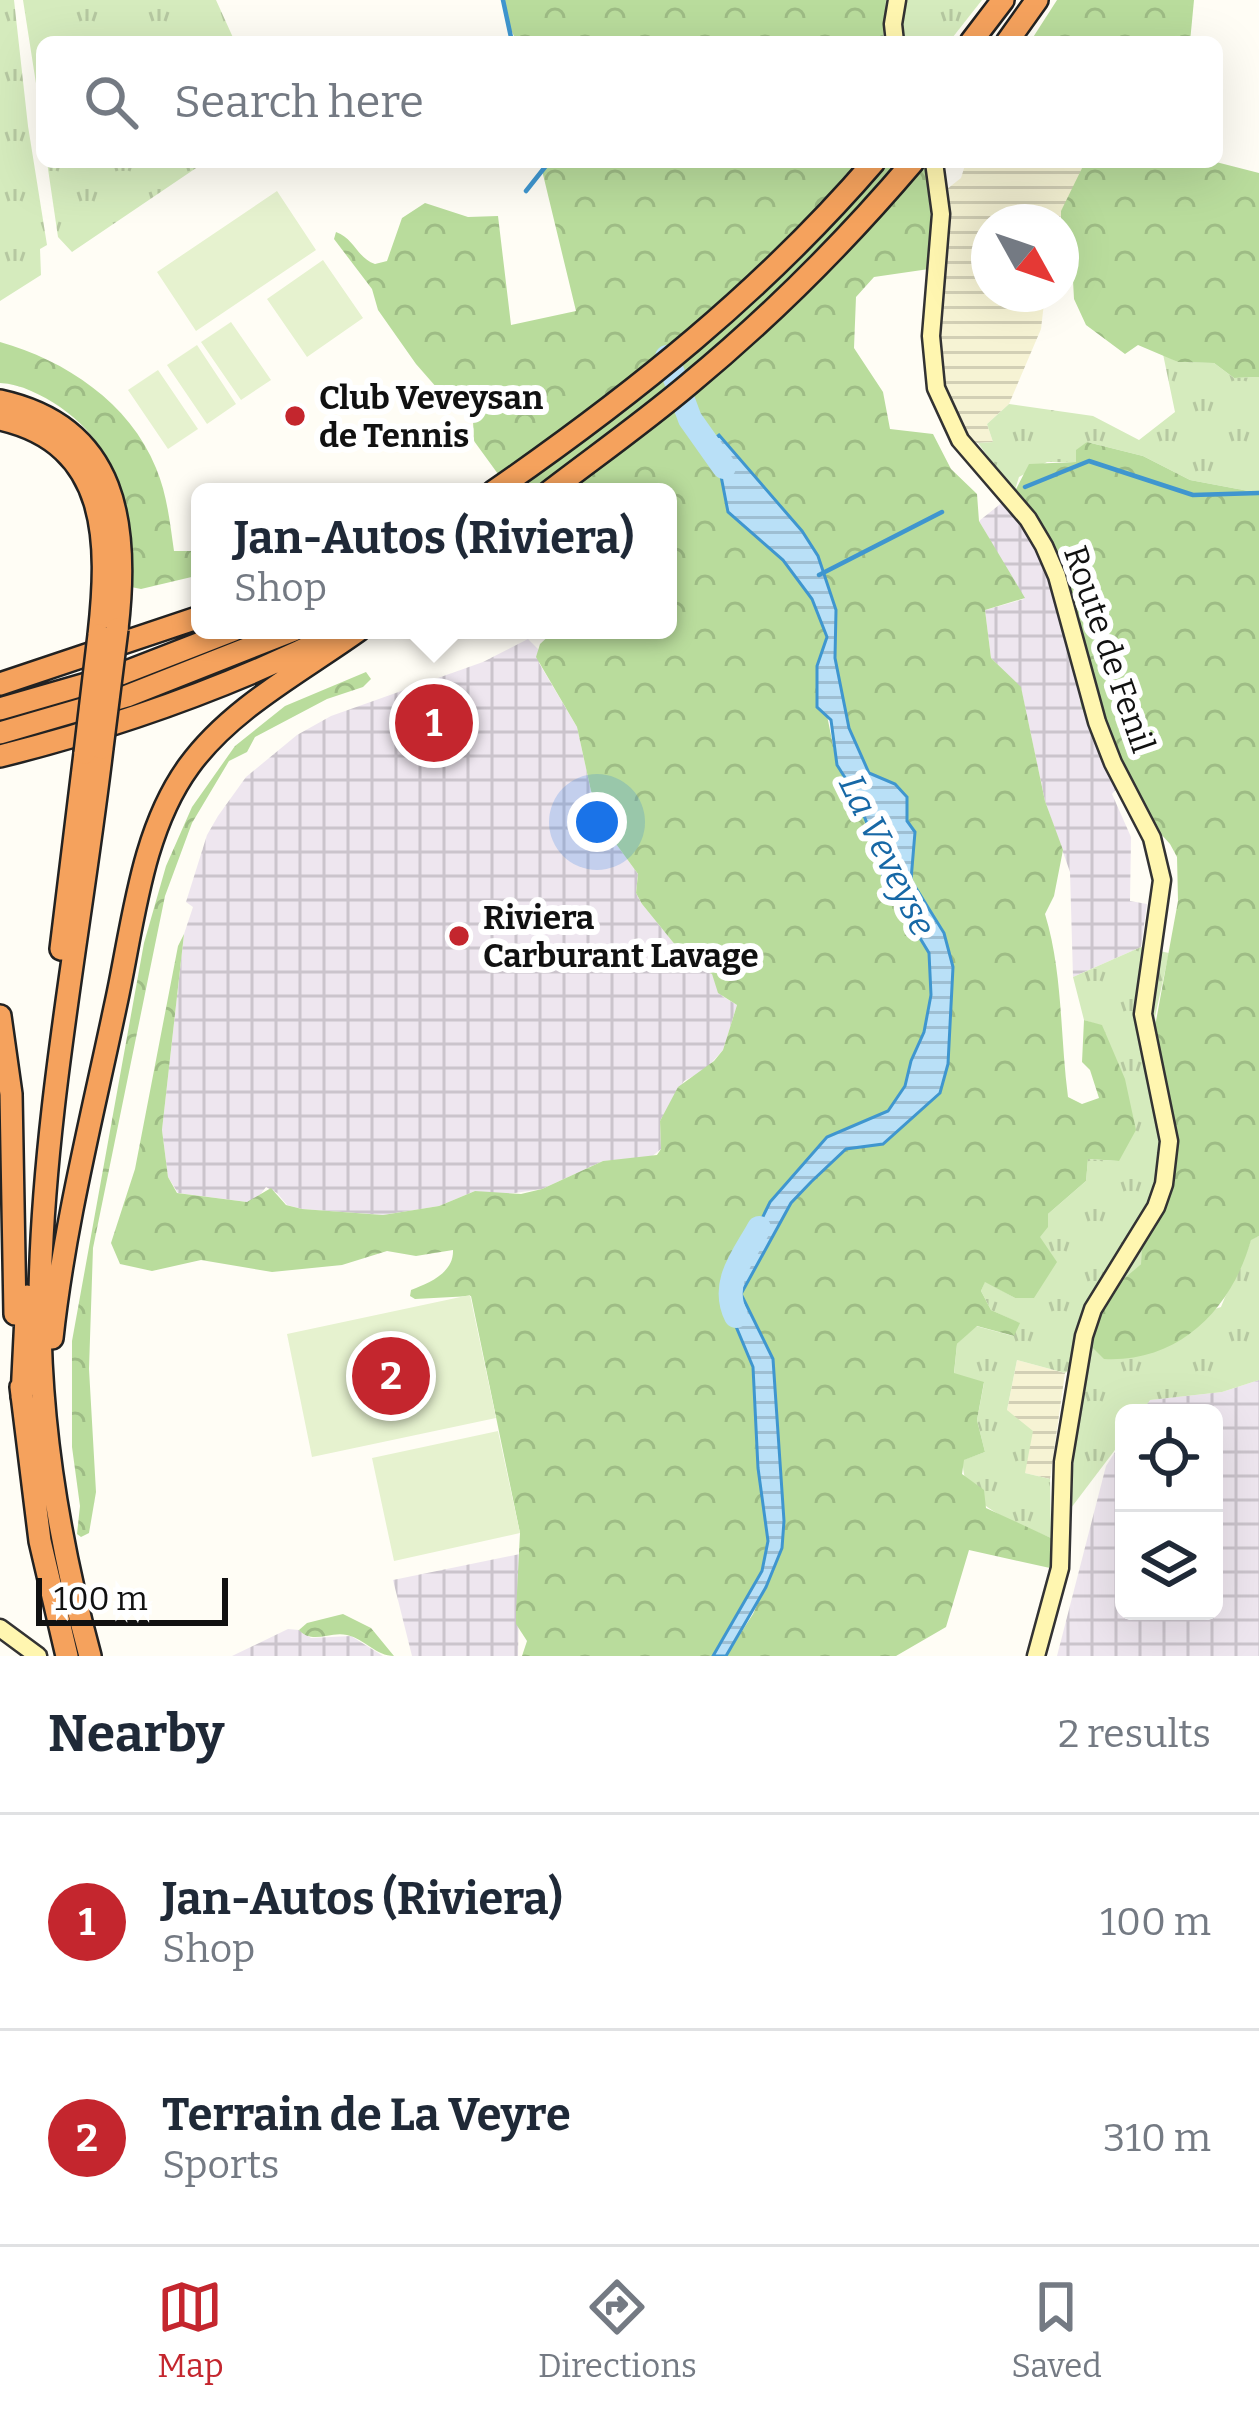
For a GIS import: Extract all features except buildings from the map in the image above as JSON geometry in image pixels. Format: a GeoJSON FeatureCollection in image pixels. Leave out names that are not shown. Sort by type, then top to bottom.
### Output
{"type":"FeatureCollection","features":[{"type":"Feature","properties":{"kind":"highway"},"geometry":{"type":"LineString","coordinates":[[976,36],[1003,0]]}},
{"type":"Feature","properties":{"kind":"highway"},"geometry":{"type":"LineString","coordinates":[[1011,36],[1037,0]]}},
{"type":"Feature","properties":{"kind":"highway"},"geometry":{"type":"LineString","coordinates":[[506,483],[584,429],[738,303],[868,168]]}},
{"type":"Feature","properties":{"kind":"highway"},"geometry":{"type":"LineString","coordinates":[[560,483],[665,404],[747,334],[847,236],[908,168]]}},
{"type":"Feature","properties":{"kind":"highway"},"geometry":{"type":"LineString","coordinates":[[0,401],[54,422],[84,447],[100,470],[112,494],[121,533],[122,578],[108,632],[33,1188],[22,1397]]}},
{"type":"Feature","properties":{"kind":"highway"},"geometry":{"type":"LineString","coordinates":[[0,419],[44,436],[67,455],[88,483],[105,545],[108,632]]}},
{"type":"Feature","properties":{"kind":"highway"},"geometry":{"type":"LineString","coordinates":[[493,483],[584,429]]}},
{"type":"Feature","properties":{"kind":"highway"},"geometry":{"type":"LineString","coordinates":[[0,684],[191,620]]}},
{"type":"Feature","properties":{"kind":"highway"},"geometry":{"type":"LineString","coordinates":[[0,709],[121,674],[211,639]]}},
{"type":"Feature","properties":{"kind":"highway"},"geometry":{"type":"LineString","coordinates":[[0,733],[147,689],[272,639]]}},
{"type":"Feature","properties":{"kind":"highway"},"geometry":{"type":"LineString","coordinates":[[0,756],[195,695],[323,639]]}},
{"type":"Feature","properties":{"kind":"highway"},"geometry":{"type":"LineString","coordinates":[[46,1411],[68,1231],[146,868],[164,810],[190,765],[229,723],[346,639]]}},
{"type":"Feature","properties":{"kind":"highway"},"geometry":{"type":"LineString","coordinates":[[0,670],[73,661]]}},
{"type":"Feature","properties":{"kind":"highway"},"geometry":{"type":"LineString","coordinates":[[90,1656],[63,1541],[40,1322],[44,1215],[93,750]]}},
{"type":"Feature","properties":{"kind":"highway"},"geometry":{"type":"LineString","coordinates":[[0,1016],[11,1094],[12,1255],[22,1397],[40,1541],[67,1656]]}},
{"type":"Feature","properties":{"kind":"street"},"geometry":{"type":"LineString","coordinates":[[894,36],[897,0]]}},
{"type":"Feature","properties":{"kind":"street","name":"Route de Fenil"},"geometry":{"type":"LineString","coordinates":[[935,168],[941,214],[931,336],[936,388],[960,440],[1028,519],[1045,546],[1095,718],[1152,838],[1162,880],[1143,1014],[1169,1141],[1163,1184],[1156,1207],[1093,1309],[1084,1336],[1063,1462],[1060,1568],[1036,1656]]}},
{"type":"Feature","properties":{"kind":"street"},"geometry":{"type":"LineString","coordinates":[[0,1628],[38,1656]]}},
{"type":"Feature","properties":{"kind":"shaded area"},"geometry":{"type":"Polygon","coordinates":[[[964,168],[1082,168],[1066,204],[971,204],[971,312],[1043,312],[1041,329],[1009,404],[987,424],[993,442],[968,438],[936,370],[947,189],[961,178],[964,168]]]}},
{"type":"Feature","properties":{"kind":"shaded area"},"geometry":{"type":"Polygon","coordinates":[[[1014,493],[1064,581],[1118,787],[1112,794],[1131,837],[1130,901],[1147,904],[1141,947],[1073,977],[1070,872],[1045,801],[1021,688],[991,658],[985,610],[1024,599],[979,521],[1014,493]]]}},
{"type":"Feature","properties":{"kind":"shaded area"},"geometry":{"type":"Polygon","coordinates":[[[528,639],[538,649],[539,663],[577,727],[591,791],[611,837],[638,874],[636,893],[642,904],[685,957],[712,974],[722,996],[737,1005],[723,1050],[705,1070],[684,1081],[660,1121],[661,1149],[650,1158],[603,1161],[542,1189],[501,1195],[475,1191],[439,1206],[383,1215],[302,1209],[287,1205],[266,1187],[256,1200],[247,1202],[178,1193],[168,1177],[162,1130],[184,934],[193,907],[186,902],[207,835],[218,816],[246,777],[297,735],[331,716],[483,662],[528,639]]]}},
{"type":"Feature","properties":{"kind":"shaded area"},"geometry":{"type":"Polygon","coordinates":[[[1017,1360],[1065,1373],[1050,1479],[1025,1473],[1007,1410],[1017,1360]]]}},
{"type":"Feature","properties":{"kind":"shaded area"},"geometry":{"type":"Polygon","coordinates":[[[1259,1380],[1259,1656],[1057,1656],[1106,1466],[1115,1452],[1115,1620],[1223,1620],[1223,1404],[1147,1404],[1222,1392],[1259,1380]]]}},
{"type":"Feature","properties":{"kind":"shaded area"},"geometry":{"type":"Polygon","coordinates":[[[520,1554],[518,1656],[412,1656],[393,1580],[520,1554]]]}},
{"type":"Feature","properties":{"kind":"shaded area"},"geometry":{"type":"Polygon","coordinates":[[[288,1629],[311,1638],[351,1636],[383,1656],[232,1656],[288,1629]]]}},
{"type":"Feature","properties":{"kind":"green space"},"geometry":{"type":"Polygon","coordinates":[[[0,0],[14,0],[47,245],[40,249],[41,275],[0,301],[0,0]]]}},
{"type":"Feature","properties":{"kind":"green space"},"geometry":{"type":"Polygon","coordinates":[[[23,0],[216,0],[232,36],[36,36],[36,83],[23,0]]]}},
{"type":"Feature","properties":{"kind":"green space"},"geometry":{"type":"Polygon","coordinates":[[[503,0],[886,0],[883,36],[514,36],[503,0]]]}},
{"type":"Feature","properties":{"kind":"green space"},"geometry":{"type":"Polygon","coordinates":[[[906,0],[982,0],[954,36],[902,36],[899,22],[906,0]]]}},
{"type":"Feature","properties":{"kind":"green space"},"geometry":{"type":"Polygon","coordinates":[[[1057,0],[1194,0],[1191,36],[1034,36],[1057,0]]]}},
{"type":"Feature","properties":{"kind":"green space"},"geometry":{"type":"Polygon","coordinates":[[[1223,164],[1259,173],[1259,377],[1234,378],[1214,363],[1178,362],[1138,345],[1125,354],[1086,325],[1079,310],[1079,204],[1064,204],[1082,168],[1223,168],[1223,164]]]}},
{"type":"Feature","properties":{"kind":"green space"},"geometry":{"type":"Polygon","coordinates":[[[48,168],[196,168],[72,252],[58,237],[48,168]]]}},
{"type":"Feature","properties":{"kind":"green space"},"geometry":{"type":"Polygon","coordinates":[[[541,168],[926,168],[932,230],[929,269],[874,277],[856,297],[854,348],[883,392],[890,429],[933,434],[951,469],[977,494],[979,521],[1025,598],[985,610],[991,658],[1021,687],[1045,801],[1063,850],[1054,896],[1045,914],[1058,982],[1068,1097],[1082,1104],[1099,1098],[1090,1070],[1082,1062],[1084,1020],[1102,1025],[1125,1079],[1136,1130],[1119,1161],[1088,1159],[1086,1181],[1048,1214],[1048,1227],[1040,1237],[1057,1262],[1034,1298],[1015,1298],[985,1282],[981,1291],[991,1310],[1020,1323],[1014,1336],[977,1326],[957,1344],[954,1373],[984,1382],[977,1420],[985,1452],[964,1460],[962,1474],[984,1490],[986,1508],[1051,1538],[1050,1568],[969,1550],[946,1627],[896,1656],[726,1656],[753,1614],[782,1549],[772,1359],[741,1294],[791,1203],[811,1182],[846,1149],[883,1144],[940,1093],[948,1064],[953,967],[911,880],[915,832],[907,821],[907,797],[895,784],[869,773],[849,728],[835,658],[836,611],[801,531],[719,435],[701,449],[720,471],[728,512],[783,560],[812,599],[827,638],[817,666],[837,765],[856,795],[883,877],[929,953],[931,995],[905,1086],[888,1111],[827,1137],[770,1202],[730,1312],[753,1367],[758,1468],[768,1541],[762,1571],[713,1656],[522,1656],[527,1641],[516,1624],[520,1533],[471,1296],[410,1296],[411,1290],[445,1271],[453,1250],[416,1256],[387,1251],[342,1265],[272,1272],[201,1260],[152,1271],[120,1264],[111,1243],[135,1169],[184,934],[162,1130],[168,1177],[177,1193],[247,1202],[271,1188],[286,1205],[302,1209],[383,1215],[439,1206],[475,1191],[521,1194],[542,1189],[603,1161],[657,1155],[660,1121],[678,1087],[723,1050],[737,1005],[718,993],[712,974],[694,967],[642,904],[636,893],[638,874],[611,837],[591,791],[577,727],[536,657],[545,639],[677,639],[677,483],[504,483],[474,441],[473,421],[416,364],[378,310],[372,289],[334,239],[336,232],[375,264],[387,261],[402,218],[425,203],[468,217],[498,216],[511,325],[576,311],[541,168]]]}},
{"type":"Feature","properties":{"kind":"green space"},"geometry":{"type":"Polygon","coordinates":[[[277,191],[316,250],[196,331],[157,272],[277,191]]]}},
{"type":"Feature","properties":{"kind":"green space"},"geometry":{"type":"Polygon","coordinates":[[[323,260],[363,318],[307,357],[267,299],[323,260]]]}},
{"type":"Feature","properties":{"kind":"green space"},"geometry":{"type":"Polygon","coordinates":[[[231,322],[271,380],[241,400],[201,342],[231,322]]]}},
{"type":"Feature","properties":{"kind":"green space"},"geometry":{"type":"Polygon","coordinates":[[[0,342],[48,360],[112,404],[130,423],[160,478],[174,551],[191,551],[191,577],[131,587],[126,510],[98,443],[60,407],[16,385],[0,383],[0,342]]]}},
{"type":"Feature","properties":{"kind":"green space"},"geometry":{"type":"Polygon","coordinates":[[[197,345],[236,404],[207,424],[167,365],[197,345]]]}},
{"type":"Feature","properties":{"kind":"green space"},"geometry":{"type":"Polygon","coordinates":[[[1163,354],[1178,362],[1214,363],[1234,378],[1259,377],[1259,493],[1190,480],[1143,456],[1087,442],[1076,462],[1047,462],[1019,477],[1014,493],[978,443],[993,442],[987,424],[1009,404],[1093,416],[1139,440],[1175,412],[1163,354]]]}},
{"type":"Feature","properties":{"kind":"green space"},"geometry":{"type":"Polygon","coordinates":[[[158,370],[198,429],[168,449],[128,390],[158,370]]]}},
{"type":"Feature","properties":{"kind":"green space"},"geometry":{"type":"Polygon","coordinates":[[[1087,442],[1143,456],[1190,480],[1259,493],[1259,1236],[1251,1240],[1231,1288],[1199,1326],[1156,1352],[1104,1359],[1093,1348],[1100,1308],[1141,1264],[1142,1234],[1177,1145],[1154,1032],[1178,901],[1177,857],[1118,787],[1081,706],[1064,581],[1014,493],[1029,464],[1076,462],[1076,450],[1087,442]]]}},
{"type":"Feature","properties":{"kind":"green space"},"geometry":{"type":"Polygon","coordinates":[[[366,672],[371,679],[363,687],[327,699],[255,737],[247,752],[229,761],[192,823],[165,896],[93,1248],[89,1369],[96,1492],[89,1533],[81,1537],[77,1534],[80,1506],[72,1447],[72,1341],[144,943],[166,866],[192,807],[235,746],[285,706],[366,672]]]}},
{"type":"Feature","properties":{"kind":"green space"},"geometry":{"type":"Polygon","coordinates":[[[1141,947],[1169,953],[1155,1017],[1177,1145],[1142,1233],[1141,1264],[1095,1315],[1093,1348],[1221,1307],[1251,1239],[1259,1236],[1259,1380],[1222,1392],[1115,1404],[1115,1450],[1071,1508],[1076,1414],[1092,1351],[1065,1373],[1017,1360],[1007,1410],[1033,1431],[1025,1473],[1050,1479],[1051,1538],[993,1511],[971,1490],[963,1460],[985,1452],[977,1420],[984,1383],[954,1374],[957,1344],[976,1326],[1013,1336],[1019,1323],[991,1310],[981,1291],[985,1281],[1015,1298],[1048,1214],[1086,1181],[1088,1159],[1119,1161],[1102,1026],[1084,1020],[1073,977],[1141,947]]]}},
{"type":"Feature","properties":{"kind":"green space"},"geometry":{"type":"Polygon","coordinates":[[[470,1295],[496,1418],[312,1457],[287,1334],[470,1295]]]}},
{"type":"Feature","properties":{"kind":"green space"},"geometry":{"type":"Polygon","coordinates":[[[498,1431],[520,1533],[394,1561],[372,1458],[498,1431]]]}},
{"type":"Feature","properties":{"kind":"green space"},"geometry":{"type":"Polygon","coordinates":[[[343,1614],[371,1628],[394,1656],[347,1635],[310,1637],[299,1630],[307,1623],[343,1614]]]}},
{"type":"Feature","properties":{"kind":"water"},"geometry":{"type":"Polygon","coordinates":[[[719,435],[818,556],[836,610],[835,658],[849,728],[869,773],[895,784],[907,797],[907,821],[915,832],[911,880],[944,933],[953,967],[948,1064],[940,1093],[883,1144],[846,1149],[811,1182],[791,1203],[741,1294],[773,1359],[784,1521],[782,1548],[766,1587],[726,1656],[713,1656],[762,1571],[768,1541],[758,1468],[753,1367],[730,1312],[727,1291],[770,1202],[827,1137],[888,1111],[905,1086],[931,995],[929,953],[883,877],[856,795],[837,765],[831,720],[817,707],[817,666],[827,637],[812,599],[783,560],[728,512],[720,471],[701,449],[719,435]]]}},
{"type":"Feature","properties":{"kind":"waterway"},"geometry":{"type":"LineString","coordinates":[[503,0],[511,36]]}},
{"type":"Feature","properties":{"kind":"waterway"},"geometry":{"type":"LineString","coordinates":[[526,191],[544,168]]}},
{"type":"Feature","properties":{"kind":"waterway","name":"La Veveyse"},"geometry":{"type":"LineString","coordinates":[[667,357],[690,419],[724,467]]}},
{"type":"Feature","properties":{"kind":"waterway"},"geometry":{"type":"LineString","coordinates":[[1025,487],[1089,461],[1193,495],[1259,493]]}},
{"type":"Feature","properties":{"kind":"waterway"},"geometry":{"type":"LineString","coordinates":[[819,575],[942,512]]}},
{"type":"Feature","properties":{"kind":"waterway","name":"La Veveyse"},"geometry":{"type":"LineString","coordinates":[[736,1316],[732,1281],[759,1228]]}},
{"type":"Feature","properties":{"kind":"place","name":"Club Veveysan de Tennis"},"geometry":{"type":"Point","coordinates":[295,416]}},
{"type":"Feature","properties":{"kind":"place","name":"Jan-Autos (Riviera)"},"geometry":{"type":"Point","coordinates":[434,723]}},
{"type":"Feature","properties":{"kind":"place","name":"Riviera Carburant Lavage"},"geometry":{"type":"Point","coordinates":[459,936]}},
{"type":"Feature","properties":{"kind":"place","name":"Terrain de La Veyre"},"geometry":{"type":"Point","coordinates":[391,1376]}}]}
